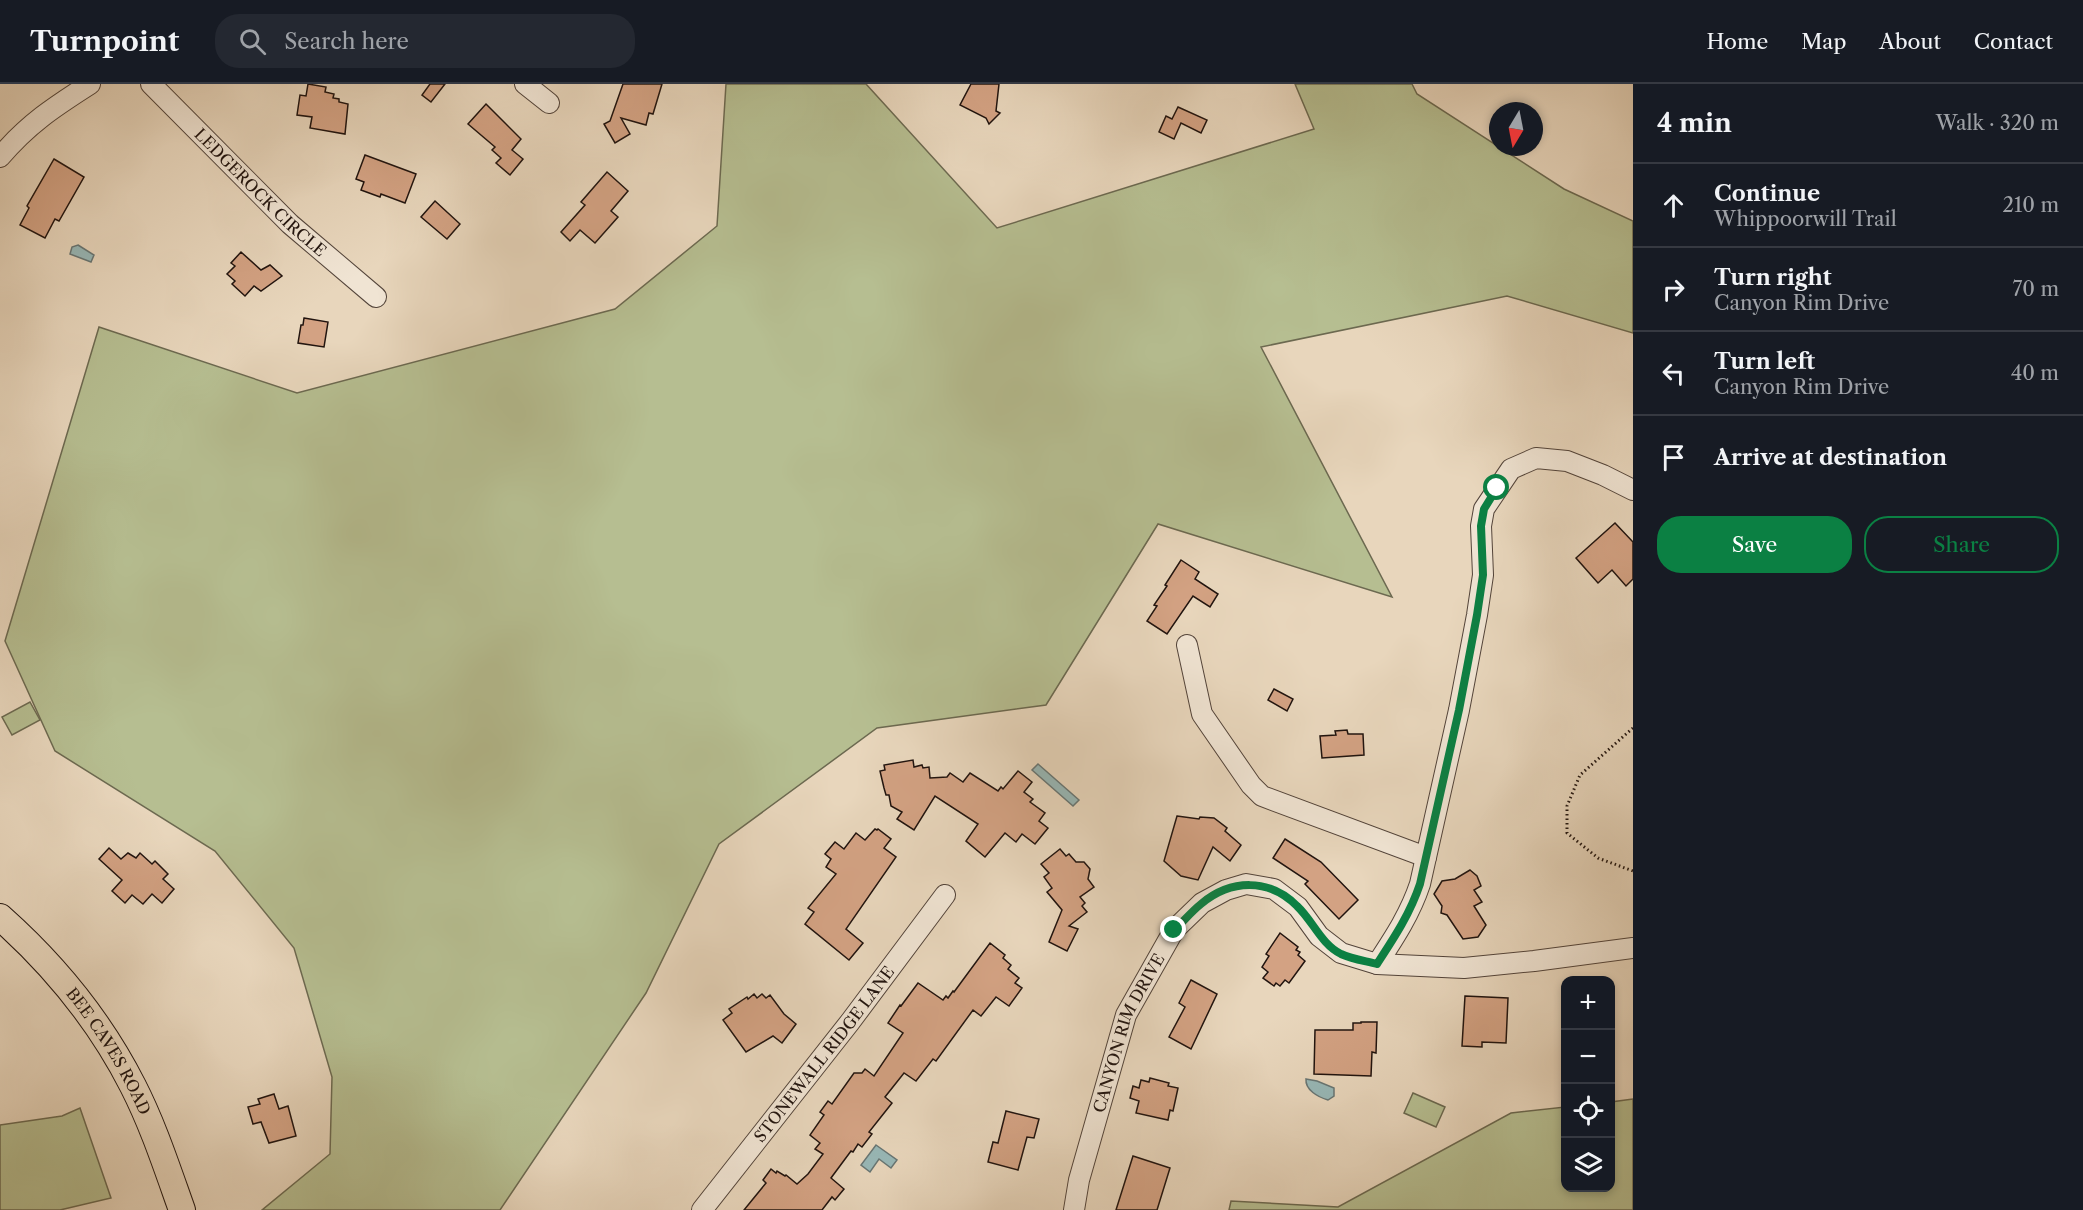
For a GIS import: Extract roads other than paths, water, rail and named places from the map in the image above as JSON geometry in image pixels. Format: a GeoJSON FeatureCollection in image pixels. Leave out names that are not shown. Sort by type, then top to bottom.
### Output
{"type":"FeatureCollection","features":[{"type":"Feature","properties":{"kind":"main road","name":"BEE CAVES ROAD"},"geometry":{"type":"LineString","coordinates":[[0,917],[28,941],[74,993],[108,1042],[134,1088],[182,1210]]}},
{"type":"Feature","properties":{"kind":"street"},"geometry":{"type":"LineString","coordinates":[[0,157],[40,116],[90,84]]}},
{"type":"Feature","properties":{"kind":"street","name":"LEDGEROCK CIRCLE"},"geometry":{"type":"LineString","coordinates":[[152,84],[290,224],[376,297]]}},
{"type":"Feature","properties":{"kind":"street"},"geometry":{"type":"LineString","coordinates":[[525,84],[549,103]]}},
{"type":"Feature","properties":{"kind":"street"},"geometry":{"type":"LineString","coordinates":[[1377,964],[1402,927],[1412,908],[1420,884],[1459,710],[1483,575],[1481,526],[1484,509],[1510,469],[1536,458],[1567,461],[1633,490]]}},
{"type":"Feature","properties":{"kind":"street"},"geometry":{"type":"LineString","coordinates":[[1187,645],[1202,714],[1251,785],[1262,796],[1426,857]]}},
{"type":"Feature","properties":{"kind":"street","name":"CANYON RIM DRIVE"},"geometry":{"type":"LineString","coordinates":[[1074,1210],[1079,1180],[1126,1015],[1174,930],[1202,903],[1226,890],[1246,884],[1275,889],[1298,907],[1319,936],[1341,953],[1377,964],[1464,968],[1633,948]]}},
{"type":"Feature","properties":{"kind":"street","name":"STONEWALL RIDGE LANE"},"geometry":{"type":"LineString","coordinates":[[702,1210],[850,1022],[945,895]]}},
{"type":"Feature","properties":{"kind":"water"},"geometry":{"type":"Polygon","coordinates":[[[78,245],[94,255],[91,262],[70,254],[72,247],[78,245]]]}},
{"type":"Feature","properties":{"kind":"water"},"geometry":{"type":"Polygon","coordinates":[[[1038,764],[1079,800],[1073,806],[1032,770],[1038,764]]]}},
{"type":"Feature","properties":{"kind":"water"},"geometry":{"type":"Polygon","coordinates":[[[1306,1079],[1334,1088],[1334,1096],[1328,1100],[1316,1095],[1310,1090],[1306,1079]]]}},
{"type":"Feature","properties":{"kind":"water"},"geometry":{"type":"Polygon","coordinates":[[[876,1145],[897,1160],[891,1168],[879,1159],[870,1172],[861,1165],[876,1145]]]}}]}
